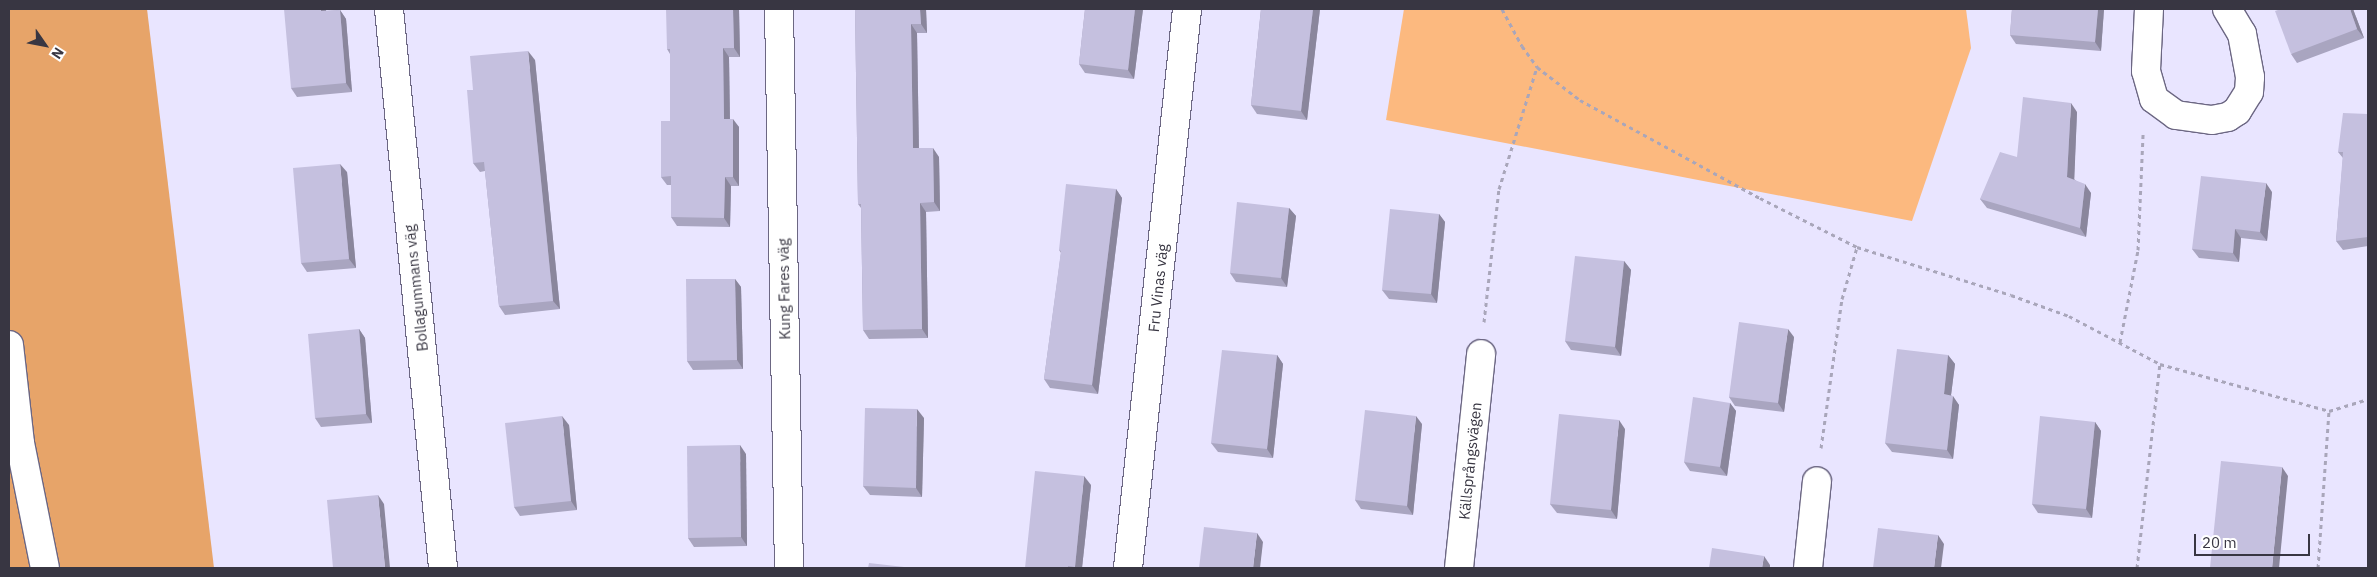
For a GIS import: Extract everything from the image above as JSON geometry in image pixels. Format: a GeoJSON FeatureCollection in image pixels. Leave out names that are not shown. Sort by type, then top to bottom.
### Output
{"type":"FeatureCollection","features":[{"type":"Feature","properties":{"kind":"street","name":"Bollagummans väg"},"geometry":{"type":"LineString","coordinates":[[389,9],[443,568]]}},
{"type":"Feature","properties":{"kind":"street","name":"Kung Fares väg"},"geometry":{"type":"LineString","coordinates":[[779,9],[789,568]]}},
{"type":"Feature","properties":{"kind":"street","name":"Fru Vinas väg"},"geometry":{"type":"LineString","coordinates":[[1128,568],[1187,9]]}},
{"type":"Feature","properties":{"kind":"street"},"geometry":{"type":"LineString","coordinates":[[2149,9],[2146,70],[2154,99],[2176,115],[2212,120],[2228,117],[2237,111],[2249,92],[2250,77],[2242,34],[2226,9]]}},
{"type":"Feature","properties":{"kind":"street"},"geometry":{"type":"LineString","coordinates":[[9,345],[20,443],[45,568]]}},
{"type":"Feature","properties":{"kind":"street","name":"Källsprångsvägen"},"geometry":{"type":"LineString","coordinates":[[1459,568],[1481,354]]}},
{"type":"Feature","properties":{"kind":"street"},"geometry":{"type":"LineString","coordinates":[[1808,568],[1817,481]]}},
{"type":"Feature","properties":{"kind":"path"},"geometry":{"type":"LineString","coordinates":[[1502,9],[1522,46],[1537,67],[1565,89],[1606,115],[1857,247],[2010,295],[2069,316],[2160,364],[2329,412],[2368,399]]}},
{"type":"Feature","properties":{"kind":"path"},"geometry":{"type":"LineString","coordinates":[[1481,354],[1499,189],[1537,67]]}},
{"type":"Feature","properties":{"kind":"path"},"geometry":{"type":"LineString","coordinates":[[2120,342],[2138,250],[2143,130]]}},
{"type":"Feature","properties":{"kind":"path"},"geometry":{"type":"LineString","coordinates":[[1817,481],[1842,299],[1857,247]]}},
{"type":"Feature","properties":{"kind":"path"},"geometry":{"type":"LineString","coordinates":[[2137,568],[2160,364]]}},
{"type":"Feature","properties":{"kind":"path"},"geometry":{"type":"LineString","coordinates":[[2318,568],[2329,412]]}},
{"type":"Feature","properties":{"kind":"shaded area"},"geometry":{"type":"Polygon","coordinates":[[[9,9],[147,9],[214,568],[9,568],[9,9]]]}},
{"type":"Feature","properties":{"kind":"shaded area"},"geometry":{"type":"Polygon","coordinates":[[[1404,9],[1966,9],[1971,48],[1912,221],[1386,120],[1404,9]]]}},
{"type":"Feature","properties":{"kind":"building"},"geometry":{"type":"Polygon","coordinates":[[[284,9],[340,10],[346,83],[291,88],[284,9]]]}},
{"type":"Feature","properties":{"kind":"building"},"geometry":{"type":"Polygon","coordinates":[[[666,9],[733,9],[734,48],[723,48],[724,119],[733,119],[733,177],[725,177],[724,218],[671,217],[671,176],[661,177],[661,121],[670,121],[670,49],[667,49],[666,9]]]}},
{"type":"Feature","properties":{"kind":"building"},"geometry":{"type":"Polygon","coordinates":[[[855,9],[920,9],[921,24],[911,24],[913,148],[933,148],[934,202],[920,203],[922,329],[863,330],[861,204],[858,204],[855,9]]]}},
{"type":"Feature","properties":{"kind":"building"},"geometry":{"type":"Polygon","coordinates":[[[1085,9],[1135,9],[1128,70],[1079,64],[1085,9]]]}},
{"type":"Feature","properties":{"kind":"building"},"geometry":{"type":"Polygon","coordinates":[[[1261,9],[1313,9],[1301,111],[1251,105],[1261,9]]]}},
{"type":"Feature","properties":{"kind":"building"},"geometry":{"type":"Polygon","coordinates":[[[2012,9],[2098,9],[2095,42],[2010,35],[2012,9]]]}},
{"type":"Feature","properties":{"kind":"building"},"geometry":{"type":"Polygon","coordinates":[[[2281,9],[2350,9],[2357,29],[2291,54],[2275,11],[2281,9]]]}},
{"type":"Feature","properties":{"kind":"building"},"geometry":{"type":"Polygon","coordinates":[[[528,51],[553,301],[499,306],[484,162],[473,163],[467,90],[473,90],[470,56],[528,51]]]}},
{"type":"Feature","properties":{"kind":"building"},"geometry":{"type":"Polygon","coordinates":[[[2023,97],[2071,103],[2067,177],[2085,184],[2080,228],[1980,199],[2000,152],[2017,157],[2023,97]]]}},
{"type":"Feature","properties":{"kind":"building"},"geometry":{"type":"Polygon","coordinates":[[[2343,113],[2368,114],[2368,237],[2336,241],[2343,152],[2338,152],[2343,113]]]}},
{"type":"Feature","properties":{"kind":"building"},"geometry":{"type":"Polygon","coordinates":[[[340,164],[349,259],[301,263],[293,168],[340,164]]]}},
{"type":"Feature","properties":{"kind":"building"},"geometry":{"type":"Polygon","coordinates":[[[2201,176],[2266,183],[2260,232],[2235,229],[2233,253],[2192,249],[2201,176]]]}},
{"type":"Feature","properties":{"kind":"building"},"geometry":{"type":"Polygon","coordinates":[[[1066,184],[1116,189],[1092,385],[1044,379],[1061,251],[1059,250],[1066,184]]]}},
{"type":"Feature","properties":{"kind":"building"},"geometry":{"type":"Polygon","coordinates":[[[1237,202],[1289,208],[1281,278],[1230,273],[1237,202]]]}},
{"type":"Feature","properties":{"kind":"building"},"geometry":{"type":"Polygon","coordinates":[[[1390,209],[1439,214],[1431,294],[1382,290],[1390,209]]]}},
{"type":"Feature","properties":{"kind":"building"},"geometry":{"type":"Polygon","coordinates":[[[1575,256],[1624,261],[1615,347],[1565,341],[1575,256]]]}},
{"type":"Feature","properties":{"kind":"building"},"geometry":{"type":"Polygon","coordinates":[[[686,279],[735,279],[737,360],[687,361],[686,279]]]}},
{"type":"Feature","properties":{"kind":"building"},"geometry":{"type":"Polygon","coordinates":[[[1739,322],[1788,329],[1778,403],[1729,397],[1739,322]]]}},
{"type":"Feature","properties":{"kind":"building"},"geometry":{"type":"Polygon","coordinates":[[[359,329],[366,414],[315,418],[308,334],[359,329]]]}},
{"type":"Feature","properties":{"kind":"building"},"geometry":{"type":"Polygon","coordinates":[[[1897,349],[1948,355],[1944,394],[1953,396],[1947,450],[1885,443],[1897,349]]]}},
{"type":"Feature","properties":{"kind":"building"},"geometry":{"type":"Polygon","coordinates":[[[1222,350],[1277,355],[1267,449],[1211,443],[1222,350]]]}},
{"type":"Feature","properties":{"kind":"building"},"geometry":{"type":"Polygon","coordinates":[[[1693,397],[1730,403],[1720,467],[1684,462],[1693,397]]]}},
{"type":"Feature","properties":{"kind":"building"},"geometry":{"type":"Polygon","coordinates":[[[865,408],[917,409],[916,488],[863,486],[865,408]]]}},
{"type":"Feature","properties":{"kind":"building"},"geometry":{"type":"Polygon","coordinates":[[[1365,410],[1416,416],[1407,506],[1355,500],[1365,410]]]}},
{"type":"Feature","properties":{"kind":"building"},"geometry":{"type":"Polygon","coordinates":[[[1559,414],[1619,420],[1611,510],[1550,504],[1559,414]]]}},
{"type":"Feature","properties":{"kind":"building"},"geometry":{"type":"Polygon","coordinates":[[[562,416],[571,501],[514,507],[505,423],[562,416]]]}},
{"type":"Feature","properties":{"kind":"building"},"geometry":{"type":"Polygon","coordinates":[[[2040,416],[2095,422],[2086,509],[2032,504],[2040,416]]]}},
{"type":"Feature","properties":{"kind":"building"},"geometry":{"type":"Polygon","coordinates":[[[740,445],[741,537],[688,538],[687,446],[740,445]]]}},
{"type":"Feature","properties":{"kind":"building"},"geometry":{"type":"Polygon","coordinates":[[[2221,461],[2282,467],[2272,568],[2210,568],[2221,461]]]}},
{"type":"Feature","properties":{"kind":"building"},"geometry":{"type":"Polygon","coordinates":[[[1035,471],[1084,476],[1075,567],[1025,568],[1035,471]]]}},
{"type":"Feature","properties":{"kind":"building"},"geometry":{"type":"Polygon","coordinates":[[[378,495],[385,568],[333,568],[327,500],[378,495]]]}},
{"type":"Feature","properties":{"kind":"building"},"geometry":{"type":"Polygon","coordinates":[[[1204,527],[1257,533],[1253,568],[1199,568],[1204,527]]]}},
{"type":"Feature","properties":{"kind":"building"},"geometry":{"type":"Polygon","coordinates":[[[1878,528],[1938,535],[1934,568],[1873,568],[1878,528]]]}},
{"type":"Feature","properties":{"kind":"building"},"geometry":{"type":"Polygon","coordinates":[[[1712,548],[1764,556],[1762,568],[1709,568],[1712,548]]]}},
{"type":"Feature","properties":{"kind":"building"},"geometry":{"type":"Polygon","coordinates":[[[869,563],[913,568],[868,568],[869,563]]]}}]}
